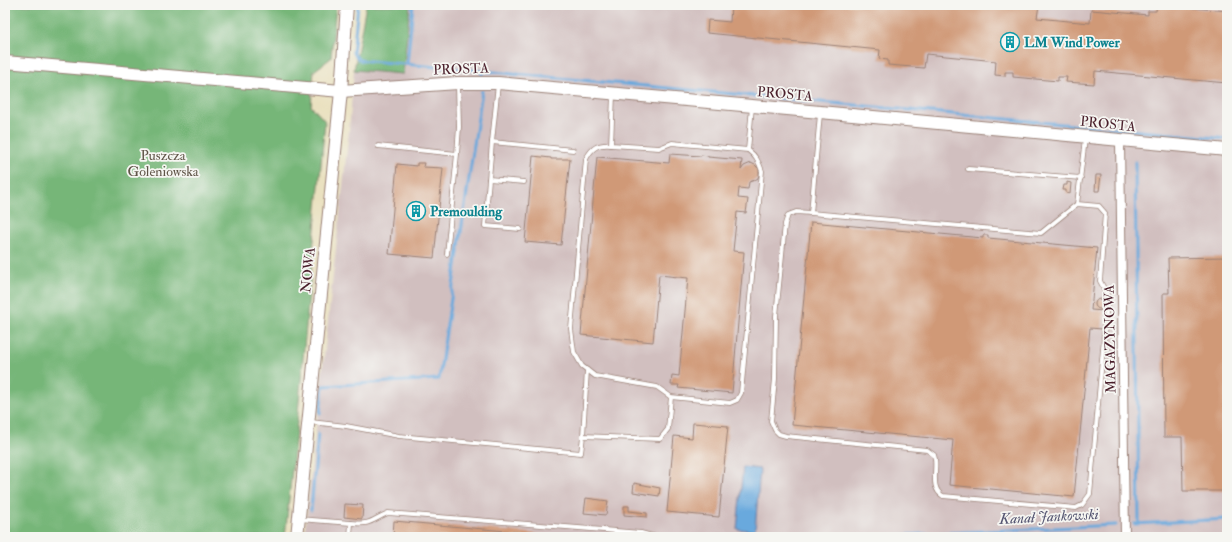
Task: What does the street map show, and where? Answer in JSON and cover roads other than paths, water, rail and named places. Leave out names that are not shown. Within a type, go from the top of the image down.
[{"type":"street","name":"NOWA","points":[[297,537],[347,5]]},
{"type":"street","name":"PROSTA","points":[[5,62],[340,91],[458,83],[498,83],[1227,150]]},
{"type":"street","name":"MAGAZYNOWA","points":[[1120,140],[1125,537]]},
{"type":"lane","points":[[447,254],[459,127],[458,83]]},
{"type":"lane","points":[[498,83],[485,226],[520,229]]},
{"type":"lane","points":[[611,145],[613,93]]},
{"type":"lane","points":[[748,150],[752,106]]},
{"type":"lane","points":[[811,213],[820,112]]},
{"type":"lane","points":[[1077,204],[1099,206],[1105,213],[1100,281],[1107,294],[1090,494],[1082,505],[1076,508],[943,496],[936,490],[934,455],[927,450],[786,436],[779,434],[775,430],[771,421],[775,379],[776,316],[785,224],[788,215],[796,212],[811,213],[1041,233],[1077,204],[1086,137]]},
{"type":"lane","points":[[492,142],[574,150]]},
{"type":"lane","points":[[672,143],[748,150],[754,154],[759,162],[762,171],[741,393],[737,400],[730,403],[671,397],[657,387],[595,376],[582,366],[574,352],[571,329],[586,159],[589,152],[595,146],[603,144],[611,145],[659,148],[672,143]]},
{"type":"lane","points":[[378,146],[457,154]]},
{"type":"lane","points":[[968,169],[1081,178]]},
{"type":"lane","points":[[489,178],[524,182]]},
{"type":"lane","points":[[308,422],[346,426],[399,436],[581,453],[587,370]]},
{"type":"lane","points":[[583,436],[660,439],[668,429],[671,397]]},
{"type":"lane","points":[[299,519],[363,524],[372,522],[380,516],[388,513],[641,533],[656,537]]},
{"type":"lane","points":[[350,537],[351,523]]},
{"type":"water","points":[[743,467],[760,469],[755,531],[737,529]]},
{"type":"waterway","points":[[358,5],[353,53],[359,60],[482,71],[482,75]]},
{"type":"waterway","points":[[407,64],[413,5]]},
{"type":"waterway","points":[[482,71],[1227,139]]},
{"type":"waterway","points":[[320,413],[323,386],[439,379],[482,91]]},
{"type":"waterway","points":[[1135,162],[1139,523]]},
{"type":"waterway","points":[[311,510],[318,434]]},
{"type":"waterway","name":"Kanał Jankowski","points":[[1134,524],[1227,519]]},
{"type":"waterway","name":"Kanał Jankowski","points":[[863,537],[1116,525]]},
{"type":"waterway","points":[[308,532],[308,537]]},
{"type":"place","name":"LM Wind Power","points":[[1010,42]]},
{"type":"place","name":"Premoulding","points":[[416,211]]},
{"type":"park label","name":"Puszcza Goleniowska","points":[[163,164]]}]
